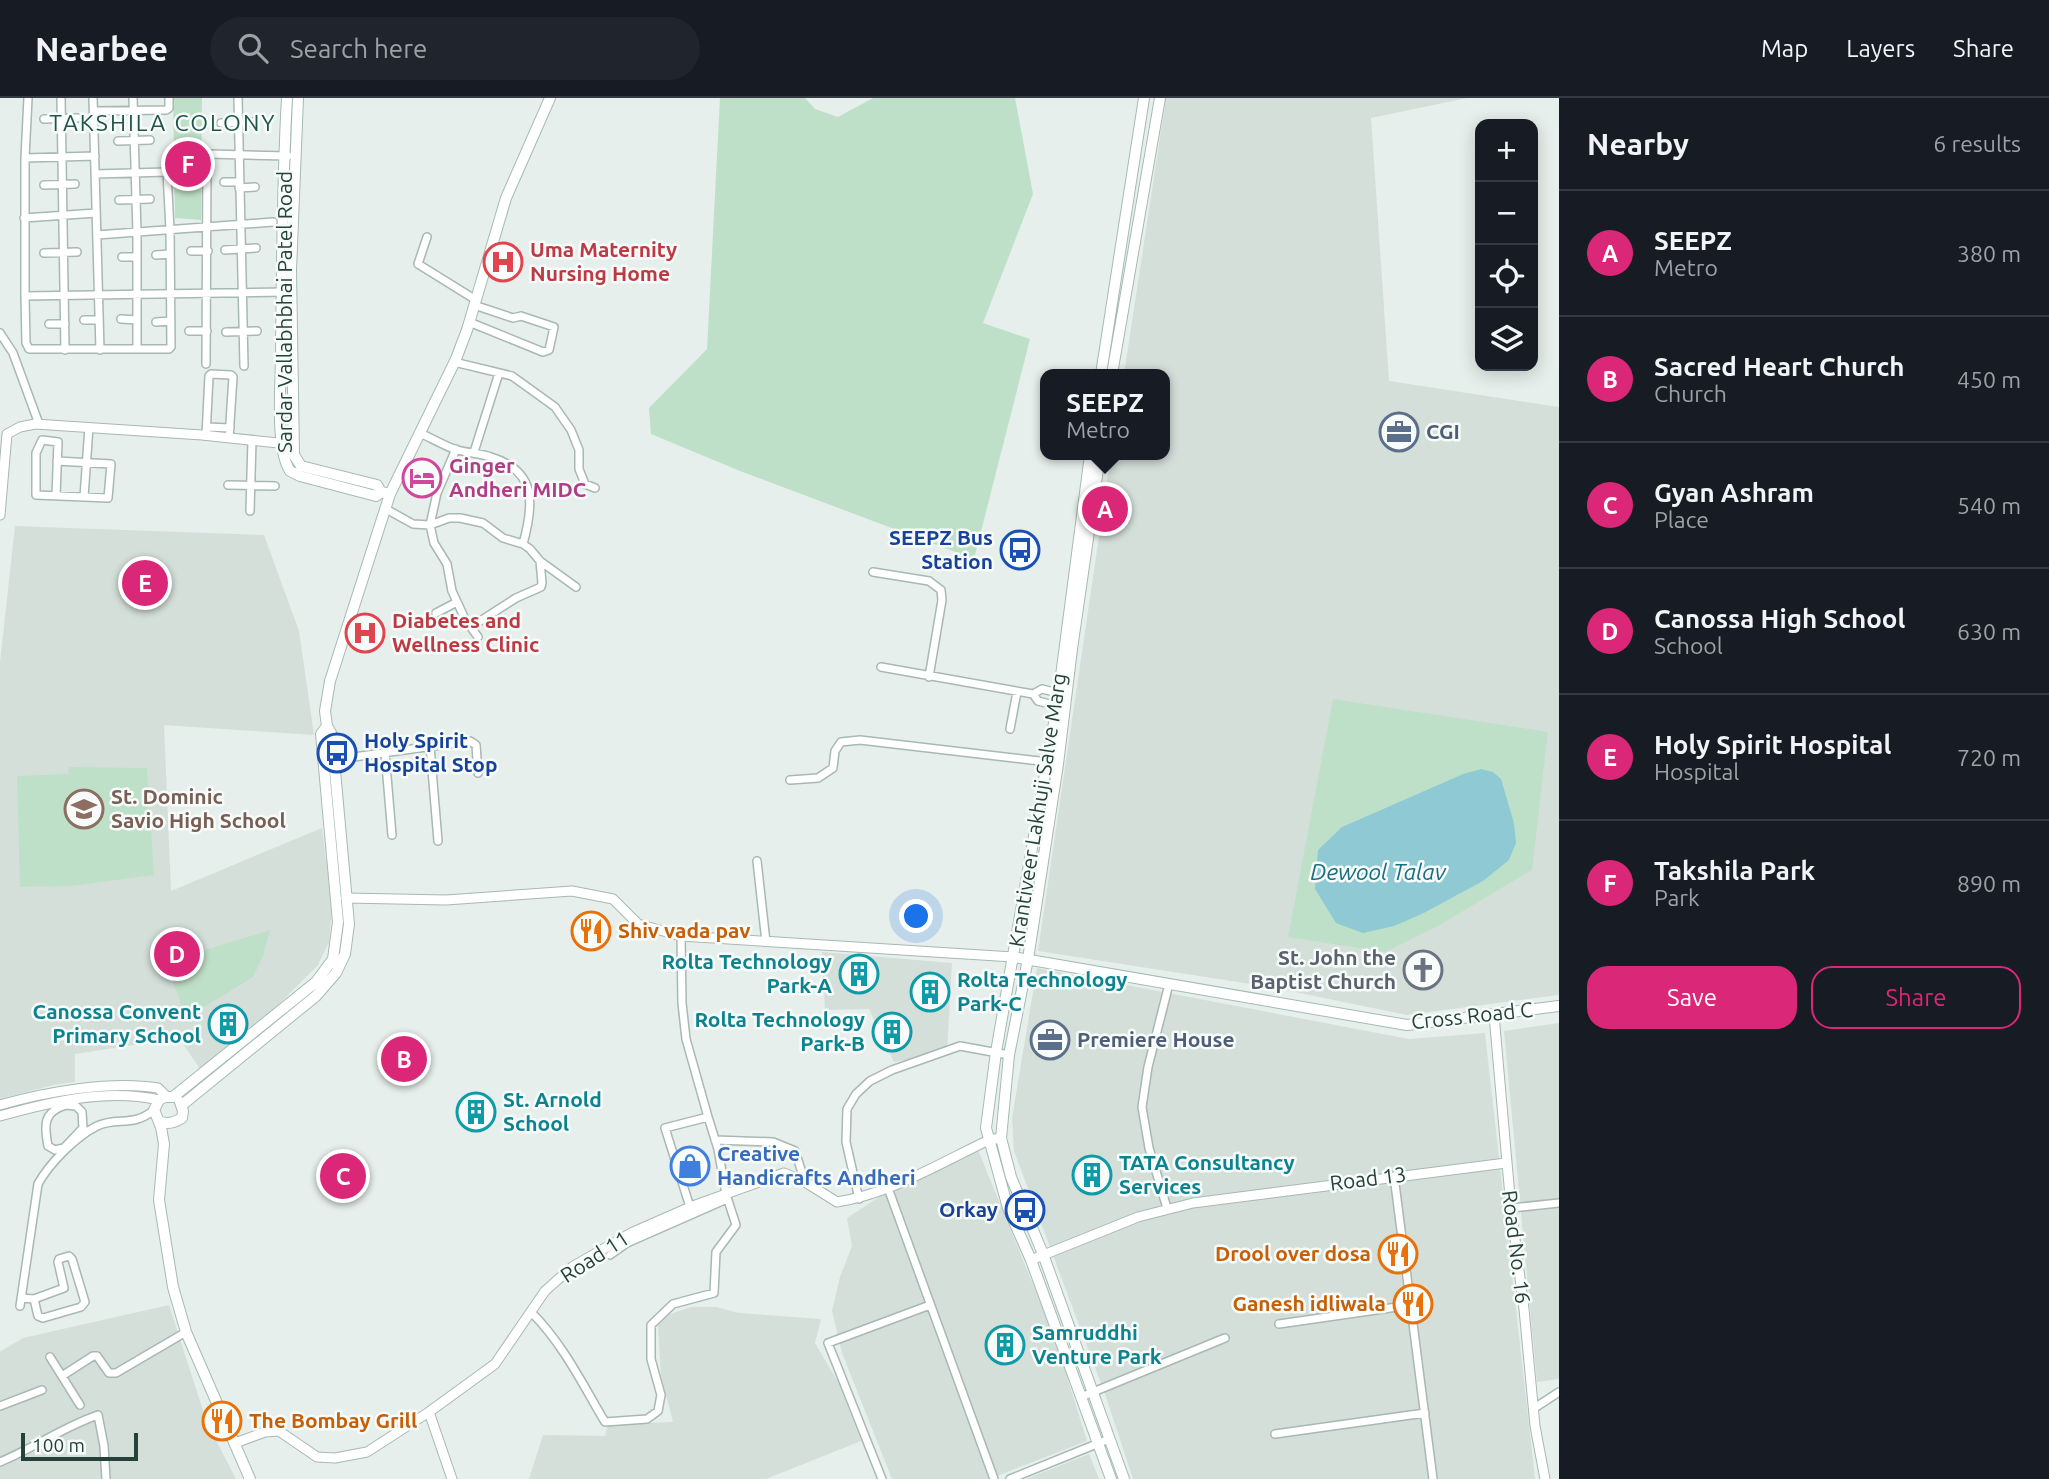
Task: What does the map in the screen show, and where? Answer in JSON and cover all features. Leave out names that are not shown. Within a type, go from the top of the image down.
[{"type":"main road","name":"Sardar Vallabhbhai Patel Road","points":[[287,98],[284,155],[294,444]]},
{"type":"main road","name":"Sardar Vallabhbhai Patel Road","points":[[298,98],[287,292],[282,443],[284,457],[290,471],[376,496],[386,493]]},
{"type":"main road","points":[[164,1144],[182,1105],[316,996],[331,979],[345,954],[348,924],[346,898],[329,761],[321,734],[327,726],[325,711],[330,681],[386,509],[386,493],[420,433],[454,362],[469,322],[506,198],[550,98]]},
{"type":"main road","points":[[1101,369],[1144,98]]},
{"type":"main road","points":[[1113,369],[1160,98]]},
{"type":"main road","points":[[1102,362],[1114,362]]},
{"type":"main road","points":[[294,444],[294,455],[301,466],[377,485],[386,493]]},
{"type":"main road","name":"Krantiveer Lakhuji Salve Marg","points":[[1089,460],[1048,762],[996,1052],[986,1128],[1008,1208],[1031,1260],[1111,1479]]},
{"type":"main road","name":"Krantiveer Lakhuji Salve Marg","points":[[1099,460],[1058,764],[1028,959],[1010,1055],[1001,1138],[1011,1177],[1043,1254],[1124,1479]]},
{"type":"main road","points":[[250,1479],[186,1332],[173,1287],[159,1200],[164,1144],[159,1121],[163,1101],[316,982],[333,958],[338,922],[329,761]]},
{"type":"main road","name":"Cross Road C","points":[[1013,957],[1408,1025],[1559,1006]]},
{"type":"main road","points":[[163,1101],[182,1105]]},
{"type":"main road","points":[[159,1121],[164,1124],[177,1120]]},
{"type":"street","points":[[29,98],[24,218],[28,347],[100,350],[170,348],[170,230],[166,172],[95,174]]},
{"type":"street","points":[[61,98],[65,349]]},
{"type":"street","points":[[93,98],[100,350]]},
{"type":"street","points":[[133,98],[137,349]]},
{"type":"street","points":[[94,111],[168,110],[169,98]]},
{"type":"street","points":[[238,98],[243,366]]},
{"type":"street","points":[[44,119],[77,118]]},
{"type":"street","points":[[221,123],[254,122]]},
{"type":"street","points":[[118,141],[150,140]]},
{"type":"street","points":[[25,158],[95,156]]},
{"type":"street","points":[[206,364],[207,156],[296,156]]},
{"type":"street","points":[[224,182],[255,187]]},
{"type":"street","points":[[44,185],[75,184]]},
{"type":"street","points":[[119,200],[150,199]]},
{"type":"street","points":[[24,218],[96,213]]},
{"type":"street","points":[[97,236],[273,222]]},
{"type":"street","points":[[427,237],[418,264],[475,302],[513,318],[521,316],[554,327],[549,350],[543,352],[469,322]]},
{"type":"street","points":[[225,250],[256,248]]},
{"type":"street","points":[[191,251],[208,251]]},
{"type":"street","points":[[44,253],[77,252]]},
{"type":"street","points":[[156,255],[170,254]]},
{"type":"street","points":[[122,257],[137,257]]},
{"type":"street","points":[[26,296],[287,292]]},
{"type":"street","points":[[121,319],[137,320]]},
{"type":"street","points":[[84,320],[99,320]]},
{"type":"street","points":[[156,322],[171,321]]},
{"type":"street","points":[[49,324],[65,324]]},
{"type":"street","points":[[189,331],[207,331]]},
{"type":"street","points":[[226,332],[257,331]]},
{"type":"street","points":[[0,334],[13,353],[39,424]]},
{"type":"street","points":[[454,362],[512,376],[555,407],[571,430],[579,450],[579,469],[584,484],[595,488]]},
{"type":"street","points":[[474,452],[499,373]]},
{"type":"street","points":[[206,431],[209,376],[231,375],[230,433]]},
{"type":"street","points":[[0,515],[7,435],[20,427],[39,424],[206,431],[230,433],[252,440],[294,444]]},
{"type":"street","points":[[85,497],[89,427]]},
{"type":"street","points":[[420,433],[456,449],[510,464],[522,474],[530,488],[523,544]]},
{"type":"street","points":[[55,496],[58,442],[42,440],[36,453],[35,494],[55,496],[110,497],[111,463],[57,461]]},
{"type":"street","points":[[250,511],[252,440]]},
{"type":"street","points":[[456,449],[437,493],[430,525],[434,542],[447,564],[452,591],[478,637]]},
{"type":"street","points":[[228,485],[275,486]]},
{"type":"street","points":[[386,509],[413,524],[430,525],[449,518],[483,523],[503,538],[523,544],[540,561],[576,587]]},
{"type":"street","points":[[471,627],[516,598],[541,587],[540,561]]},
{"type":"street","points":[[873,572],[929,581],[941,590],[942,600],[929,677]]},
{"type":"street","points":[[436,613],[457,602]]},
{"type":"street","points":[[881,667],[1017,692],[1034,694],[1042,689],[1058,693]]},
{"type":"street","points":[[1010,729],[1017,692]]},
{"type":"street","points":[[1034,694],[1038,701],[1056,706]]},
{"type":"street","points":[[790,780],[818,778],[833,768],[835,751],[841,742],[860,740],[1048,762]]},
{"type":"street","points":[[329,761],[473,742],[478,773]]},
{"type":"street","points":[[430,746],[438,841]]},
{"type":"street","points":[[385,753],[392,835]]},
{"type":"street","points":[[757,861],[766,942]]},
{"type":"street","points":[[346,898],[446,900],[572,891],[613,899],[638,924],[681,936],[1013,957]]},
{"type":"street","points":[[532,1313],[586,1388],[607,1423],[647,1419],[658,1411],[661,1395],[651,1359],[651,1325],[673,1304],[714,1293],[716,1252],[736,1226],[686,1039],[682,1003],[681,936]]},
{"type":"street","points":[[1167,1208],[1149,1148],[1142,1107],[1148,1067],[1169,984]]},
{"type":"street","name":"Road No. 16","points":[[1494,1015],[1506,1163],[1534,1409],[1545,1479]]},
{"type":"street","points":[[859,1199],[846,1142],[847,1109],[856,1094],[870,1081],[892,1070],[960,1046],[1010,1055]]},
{"type":"street","points":[[0,1105],[43,1094],[106,1087],[158,1088],[163,1101]]},
{"type":"street","points":[[0,1116],[38,1106],[102,1096],[144,1096],[163,1101]]},
{"type":"street","points":[[34,1299],[38,1316],[43,1318],[81,1307],[85,1302],[69,1256],[58,1262],[64,1288],[21,1302],[38,1184],[55,1160],[83,1133],[82,1112],[76,1106],[65,1103],[47,1116],[48,1146],[55,1150],[64,1148],[83,1133],[97,1126],[144,1118],[163,1101]]},
{"type":"street","points":[[690,1207],[665,1128],[708,1117]]},
{"type":"street","name":"Road 11","points":[[235,1443],[265,1432],[279,1431],[317,1457],[335,1458],[367,1452],[429,1412],[495,1364],[545,1291],[572,1267],[633,1232],[690,1207],[727,1196],[784,1173],[805,1182],[836,1202],[859,1199],[989,1140],[1001,1138]]},
{"type":"street","points":[[715,1140],[772,1142],[795,1151],[805,1182]]},
{"type":"street","name":"Road 13","points":[[1031,1260],[1167,1208],[1193,1202],[1506,1163]]},
{"type":"street","points":[[1394,1176],[1433,1479]]},
{"type":"street","points":[[888,1188],[993,1479]]},
{"type":"street","points":[[610,1255],[624,1244],[727,1196]]},
{"type":"street","points":[[1511,1208],[1559,1203]]},
{"type":"street","points":[[882,1479],[828,1343],[930,1305]]},
{"type":"street","points":[[1279,1324],[1411,1305]]},
{"type":"street","points":[[551,1317],[547,1322],[548,1326],[588,1383],[586,1388]]},
{"type":"street","points":[[62,1376],[93,1356],[97,1356],[108,1373],[116,1373],[186,1332]]},
{"type":"street","points":[[1081,1397],[1225,1338]]},
{"type":"street","points":[[50,1357],[80,1405]]},
{"type":"street","points":[[0,1406],[42,1390]]},
{"type":"street","points":[[1534,1409],[1559,1392]]},
{"type":"street","points":[[429,1412],[453,1479]]},
{"type":"street","points":[[1275,1434],[1425,1413]]},
{"type":"street","points":[[0,1462],[73,1424],[98,1415],[104,1446],[106,1479]]},
{"type":"street","points":[[1010,1479],[1026,1476],[1109,1439]]},
{"type":"shaded area","points":[[1166,98],[1467,98],[1371,118],[1389,381],[1559,407],[1559,995],[1407,1015],[1270,987],[1038,951],[1110,460],[1170,460],[1170,369],[1125,369]]},
{"type":"shaded area","points":[[15,526],[264,535],[299,631],[314,735],[164,725],[171,891],[322,828],[332,907],[329,942],[318,965],[278,1005],[200,1069],[179,1038],[75,1054],[75,1082],[0,1099],[0,662]]},
{"type":"shaded area","points":[[822,952],[952,963],[947,1052],[894,1062],[869,1009],[825,1010]]},
{"type":"shaded area","points":[[1037,968],[1409,1039],[1485,1033],[1535,1479],[1133,1479],[1106,1397],[1014,1151],[1012,1118]]},
{"type":"shaded area","points":[[1559,1023],[1559,1379],[1537,1382],[1504,1031]]},
{"type":"shaded area","points":[[978,1150],[1055,1338],[1087,1441],[989,1479],[892,1479],[842,1353],[832,1311],[840,1277],[852,1246],[847,1218],[891,1189]]},
{"type":"shaded area","points":[[169,1305],[207,1423],[236,1479],[0,1479],[0,1352],[23,1338]]},
{"type":"shaded area","points":[[691,1307],[716,1307],[739,1313],[821,1319],[815,1343],[838,1382],[861,1441],[766,1479],[529,1479],[543,1435],[605,1436],[608,1424],[673,1422],[661,1376],[658,1325],[670,1314]]},
{"type":"shaded area","points":[[1089,1454],[1099,1479],[1026,1479]]},
{"type":"green space","points":[[173,98],[202,98],[201,220],[175,218]]},
{"type":"green space","points":[[720,98],[805,98],[815,109],[838,117],[873,98],[1015,98],[1033,194],[983,323],[1030,339],[974,559],[740,471],[651,434],[649,408],[707,349]]},
{"type":"green space","points":[[1333,699],[1548,732],[1532,870],[1438,926],[1385,952],[1288,937]],"holes":[[[1481,769],[1493,772],[1483,881],[1394,926],[1342,827],[1463,774]]]},
{"type":"green space","points":[[69,767],[147,768],[154,875],[71,886],[20,887],[17,776],[68,774]]},
{"type":"green space","points":[[270,930],[263,956],[253,977],[186,1018],[166,962]]},
{"type":"water","name":"Dewool Talav","points":[[1481,769],[1493,772],[1501,779],[1514,823],[1516,843],[1509,860],[1483,881],[1394,926],[1363,933],[1336,923],[1315,889],[1318,850],[1342,827],[1463,774]]},
{"type":"place","name":"Takshila Park","points":[[188,164]]},
{"type":"place","name":"Uma Maternity Nursing Home","points":[[503,262]]},
{"type":"place","name":"CGI","points":[[1399,432]]},
{"type":"place","name":"Ginger Andheri MIDC","points":[[422,478]]},
{"type":"place","name":"SEEPZ","points":[[1105,509]]},
{"type":"place","name":"SEEPZ Bus Station","points":[[1020,550]]},
{"type":"place","name":"Holy Spirit Hospital","points":[[145,583]]},
{"type":"place","name":"Diabetes and Wellness Clinic","points":[[365,633]]},
{"type":"place","name":"Holy Spirit Hospital Stop","points":[[337,753]]},
{"type":"place","name":"St. Dominic Savio High School","points":[[84,809]]},
{"type":"place","name":"Shiv vada pav","points":[[591,931]]},
{"type":"place","name":"Canossa High School","points":[[177,954]]},
{"type":"place","name":"St. John the Baptist Church","points":[[1423,970]]},
{"type":"place","name":"Rolta Technology Park-A","points":[[859,974]]},
{"type":"place","name":"Rolta Technology Park-C","points":[[930,992]]},
{"type":"place","name":"Canossa Convent Primary School","points":[[228,1024]]},
{"type":"place","name":"Rolta Technology Park-B","points":[[892,1032]]},
{"type":"place","name":"Premiere House","points":[[1050,1040]]},
{"type":"place","name":"Sacred Heart Church","points":[[404,1059]]},
{"type":"place","name":"St. Arnold School","points":[[476,1112]]},
{"type":"place","name":"Creative Handicrafts Andheri","points":[[690,1166]]},
{"type":"place","name":"TATA Consultancy Services","points":[[1092,1175]]},
{"type":"place","name":"Gyan Ashram","points":[[343,1176]]},
{"type":"place","name":"Orkay","points":[[1025,1210]]},
{"type":"place","name":"Drool over dosa","points":[[1398,1254]]},
{"type":"place","name":"Ganesh idliwala","points":[[1413,1304]]},
{"type":"place","name":"Samruddhi Venture Park","points":[[1005,1345]]},
{"type":"place","name":"The Bombay Grill","points":[[222,1421]]},
{"type":"district","name":"TAKSHILA COLONY","points":[[163,123]]}]
